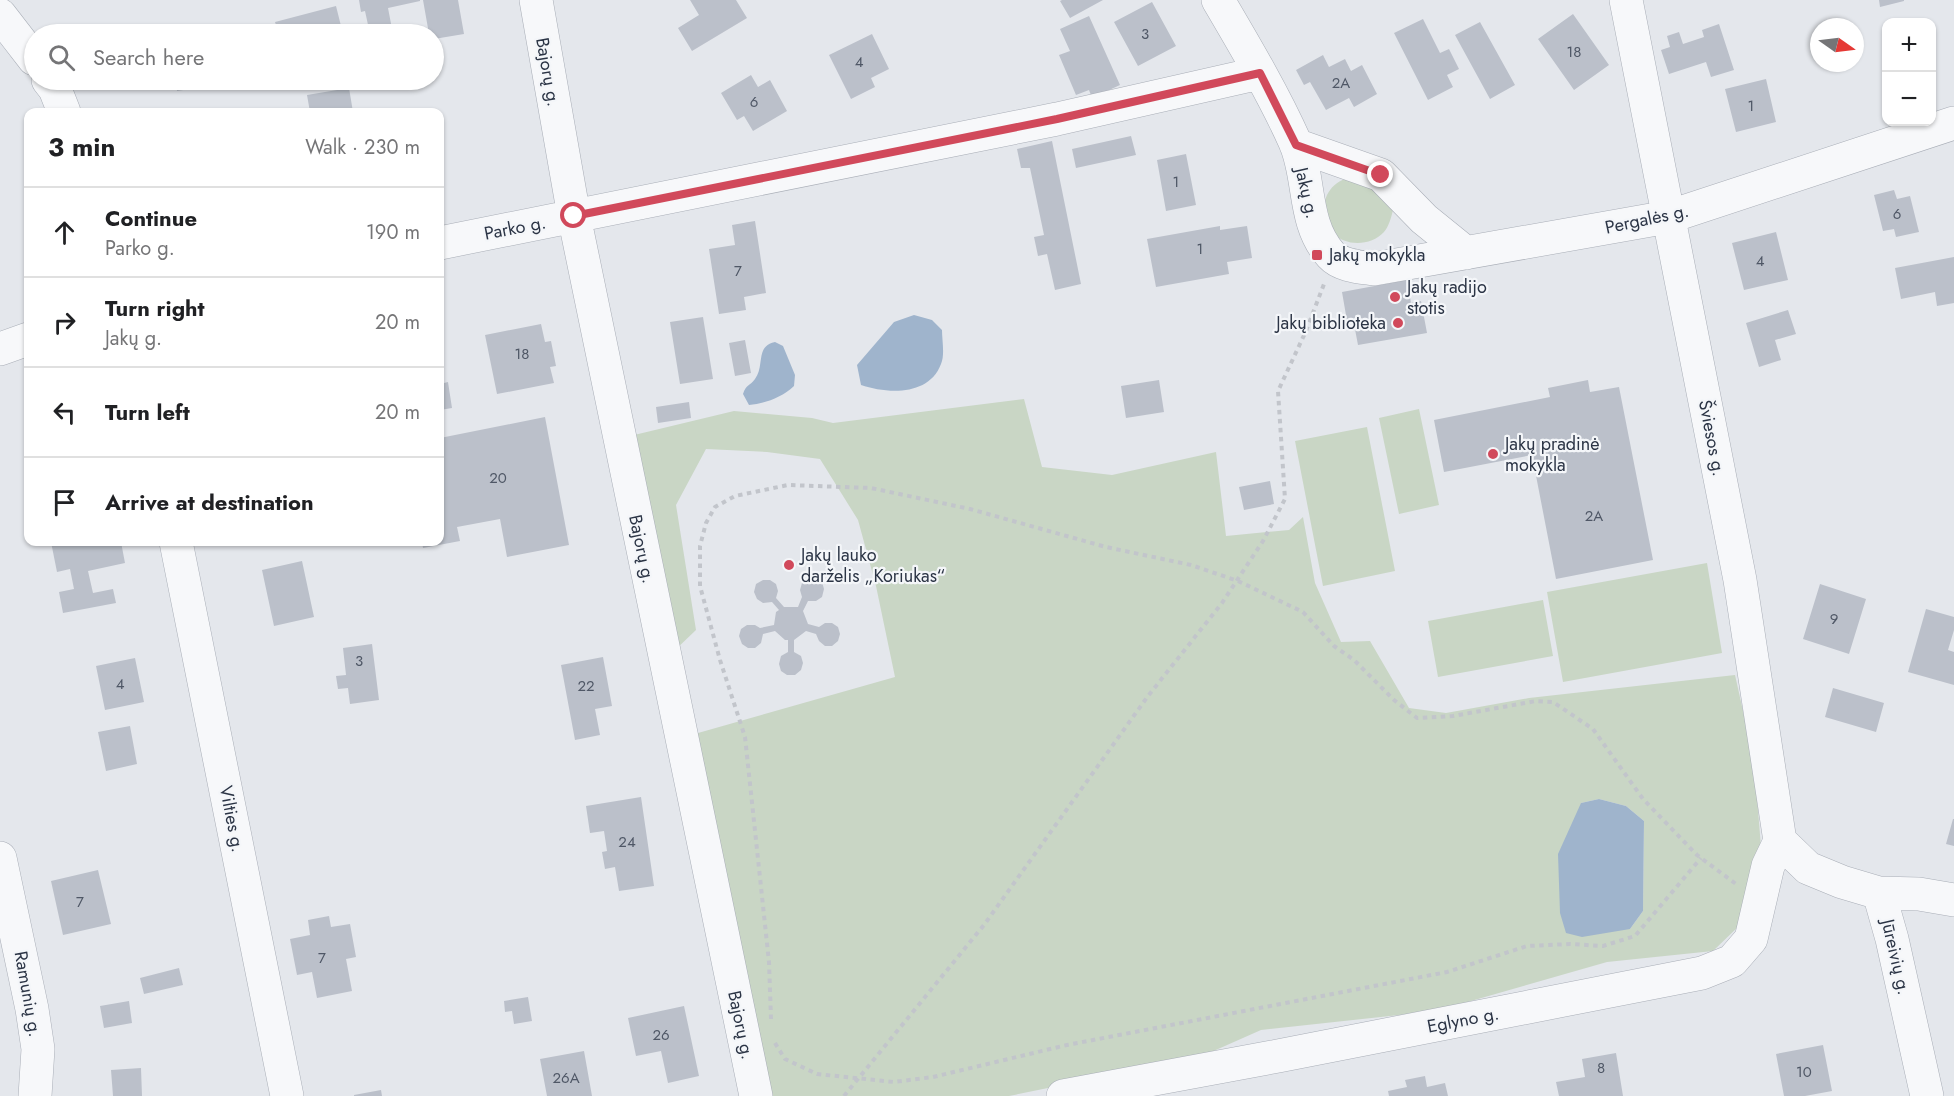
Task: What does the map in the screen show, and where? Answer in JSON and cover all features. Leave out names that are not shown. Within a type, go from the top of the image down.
[{"type":"street","name":"Bajorų g.","points":[[536,0],[574,216],[756,1096]]},
{"type":"street","name":"Jakų g.","points":[[1218,0],[1260,73],[1296,145],[1314,226],[1322,243],[1333,258]]},
{"type":"street","name":"Šviesos g.","points":[[1626,0],[1740,580],[1780,841]]},
{"type":"street","points":[[0,15],[24,46]]},
{"type":"street","name":"Parko g.","points":[[444,242],[1057,119],[1260,73]]},
{"type":"street","points":[[55,90],[62,108]]},
{"type":"street","name":"Pergalės g.","points":[[1333,258],[1352,266],[1374,269],[1668,217],[1954,123]]},
{"type":"street","points":[[1296,145],[1381,175],[1424,219],[1466,253]]},
{"type":"street","points":[[0,349],[24,340]]},
{"type":"street","name":"Vilties g.","points":[[177,546],[287,1096]]},
{"type":"street","points":[[1780,841],[1808,868],[1842,882],[1879,893],[1919,894],[1954,900]]},
{"type":"street","name":"Eglyno g.","points":[[1063,1096],[1702,973],[1732,961],[1751,939],[1768,866],[1780,841]]},
{"type":"street","name":"Ramunių g.","points":[[0,858],[38,1048],[35,1096]]},
{"type":"street","name":"Jūreivių g.","points":[[1879,893],[1893,939],[1927,1096]]},
{"type":"path","points":[[844,1096],[984,925],[1148,696],[1238,581],[1263,541],[1285,499],[1278,391],[1306,331],[1333,258]]},
{"type":"path","points":[[771,1026],[769,962],[745,737],[720,660],[700,586],[700,546],[706,523],[715,507],[735,496],[788,485],[871,488],[970,509],[1106,546],[1191,565],[1238,581],[1303,612],[1334,645],[1354,660],[1394,700],[1417,718],[1453,716],[1536,701],[1553,702],[1593,729],[1643,799],[1701,858],[1760,903]]},
{"type":"path","points":[[772,1037],[785,1059],[817,1074],[894,1082],[933,1077],[1066,1045],[1447,972],[1527,946],[1570,944],[1603,946],[1635,936],[1701,858]]},
{"type":"green space","points":[[1359,175],[1393,210],[1389,225],[1379,237],[1366,242],[1351,243],[1338,238],[1333,233],[1327,220],[1325,203],[1331,189],[1336,184]]},
{"type":"green space","points":[[1024,399],[1042,467],[1112,475],[1216,452],[1226,536],[1289,530],[1303,517],[1315,583],[1341,642],[1370,641],[1409,708],[1446,713],[1529,698],[1735,675],[1754,760],[1761,847],[1739,926],[1713,951],[1607,962],[1436,1011],[1261,1030],[1200,1057],[1009,1096],[770,1096],[691,735],[895,677],[876,586],[858,520],[820,459],[767,452],[706,449],[676,505],[696,630],[673,652],[630,436],[734,411],[812,418],[833,423]],"holes":[[[1599,799],[1626,806],[1644,821],[1643,911],[1630,929],[1581,803]]]},
{"type":"green space","points":[[1419,409],[1439,505],[1399,514],[1379,418]]},
{"type":"green space","points":[[1367,427],[1395,571],[1323,586],[1295,441]]},
{"type":"green space","points":[[1707,563],[1722,653],[1563,682],[1547,592]]},
{"type":"green space","points":[[1543,600],[1553,656],[1438,677],[1428,621]]},
{"type":"water","points":[[914,315],[932,320],[942,330],[943,356],[935,374],[927,382],[907,390],[883,390],[861,385],[857,365],[894,322]]},
{"type":"water","points":[[775,342],[783,346],[795,375],[794,386],[773,399],[749,405],[743,394],[744,391],[758,374],[765,348]]},
{"type":"water","points":[[1599,799],[1626,806],[1644,821],[1643,911],[1630,929],[1582,937],[1566,933],[1560,913],[1558,854],[1581,803]]},
{"type":"building","points":[[359,0],[420,0],[388,8],[391,24],[368,24],[365,11],[361,12]]},
{"type":"building","points":[[423,0],[458,0],[464,34],[444,37],[444,24],[427,24]]},
{"type":"building","points":[[690,0],[736,0],[747,18],[692,51],[678,28],[699,15]]},
{"type":"building","points":[[1103,0],[1070,18],[1060,1]]},
{"type":"building","points":[[1879,0],[1904,0],[1904,1],[1880,7]]},
{"type":"building","points":[[1152,2],[1176,46],[1138,66],[1114,22]]},
{"type":"building","points":[[336,6],[340,24],[276,24],[275,22]]},
{"type":"building","points":[[1573,14],[1609,65],[1574,90],[1538,39]]},
{"type":"building","points":[[1089,16],[1120,85],[1092,98],[1089,90],[1076,95],[1059,55],[1070,51],[1060,29]]},
{"type":"building","points":[[1423,19],[1440,53],[1449,49],[1459,69],[1447,75],[1453,87],[1428,100],[1394,33]]},
{"type":"building","points":[[1480,22],[1515,85],[1490,99],[1455,35]]},
{"type":"building","points":[[1719,24],[1734,70],[1711,77],[1706,62],[1669,74],[1661,50],[1670,47],[1667,36],[1679,32],[1683,44],[1704,37],[1702,30]]},
{"type":"building","points":[[872,34],[889,69],[871,78],[875,87],[851,99],[829,55]]},
{"type":"building","points":[[1323,55],[1329,67],[1345,59],[1351,71],[1362,65],[1377,94],[1354,107],[1349,98],[1326,110],[1310,82],[1304,85],[1296,70]]},
{"type":"building","points":[[751,75],[758,87],[770,80],[787,111],[753,131],[744,116],[737,120],[721,93]]},
{"type":"building","points":[[1766,79],[1776,122],[1736,132],[1725,89]]},
{"type":"building","points":[[349,90],[352,108],[309,108],[307,95]]},
{"type":"building","points":[[1131,136],[1136,155],[1076,168],[1072,149]]},
{"type":"building","points":[[1052,141],[1081,284],[1055,290],[1047,254],[1038,256],[1034,237],[1044,235],[1030,168],[1021,168],[1017,149]]},
{"type":"building","points":[[1186,154],[1196,205],[1166,211],[1157,160]]},
{"type":"building","points":[[1894,190],[1897,199],[1910,196],[1919,232],[1896,237],[1894,229],[1883,231],[1874,195]]},
{"type":"building","points":[[755,221],[766,293],[744,297],[746,310],[719,314],[709,249],[735,245],[732,225]]},
{"type":"building","points":[[1220,226],[1220,230],[1247,226],[1252,258],[1227,262],[1229,274],[1156,287],[1147,239]]},
{"type":"building","points":[[1776,232],[1788,280],[1744,290],[1732,243]]},
{"type":"building","points":[[1954,257],[1954,303],[1937,306],[1935,292],[1901,299],[1895,268]]},
{"type":"building","points":[[1407,280],[1411,303],[1421,301],[1427,333],[1358,345],[1353,319],[1347,321],[1342,292]]},
{"type":"building","points":[[1788,310],[1796,334],[1775,340],[1781,360],[1759,367],[1746,323]]},
{"type":"building","points":[[703,317],[713,379],[680,384],[670,322]]},
{"type":"building","points":[[541,324],[545,342],[551,341],[556,366],[550,367],[554,383],[497,394],[485,335]]},
{"type":"building","points":[[745,340],[751,373],[735,376],[729,343]]},
{"type":"building","points":[[1159,380],[1164,412],[1126,418],[1121,386]]},
{"type":"building","points":[[1588,380],[1590,392],[1619,387],[1653,560],[1556,579],[1532,455],[1444,472],[1434,420],[1550,397],[1548,388]]},
{"type":"building","points":[[448,382],[452,408],[444,409],[444,383]]},
{"type":"building","points":[[689,402],[691,418],[658,423],[656,407]]},
{"type":"building","points":[[545,417],[569,545],[507,557],[500,519],[457,527],[460,541],[444,544],[444,437]]},
{"type":"building","points":[[1270,481],[1274,504],[1244,510],[1239,487]]},
{"type":"building","points":[[52,546],[122,546],[125,563],[88,571],[93,593],[113,589],[116,603],[63,613],[59,592],[74,589],[70,569],[57,572]]},
{"type":"building","points":[[302,561],[314,617],[274,626],[262,570]]},
{"type":"building","points":[[808,578],[816,578],[822,582],[824,589],[822,597],[816,601],[808,601],[803,611],[808,624],[819,627],[825,623],[832,623],[838,627],[840,634],[838,641],[832,646],[825,646],[816,634],[806,631],[794,640],[794,652],[801,656],[803,663],[801,670],[795,675],[787,675],[781,671],[779,664],[781,656],[788,652],[788,640],[775,631],[763,634],[761,643],[755,648],[748,648],[742,644],[739,636],[741,629],[747,625],[760,628],[774,625],[776,612],[779,610],[772,602],[763,603],[757,599],[754,592],[756,584],[763,580],[770,580],[776,584],[778,591],[776,598],[784,607],[798,607],[802,597],[800,590],[802,583]]},
{"type":"building","points":[[1820,584],[1866,599],[1849,654],[1803,639]]},
{"type":"building","points":[[1926,609],[1954,617],[1954,630],[1948,650],[1954,652],[1954,685],[1908,672]]},
{"type":"building","points":[[372,644],[379,700],[350,704],[348,688],[338,689],[336,676],[346,675],[343,648]]},
{"type":"building","points":[[603,657],[612,706],[595,709],[600,735],[575,740],[561,665]]},
{"type":"building","points":[[135,658],[144,702],[105,710],[96,666]]},
{"type":"building","points":[[1833,688],[1884,703],[1876,732],[1825,717]]},
{"type":"building","points":[[130,726],[137,764],[106,771],[98,732]]},
{"type":"building","points":[[641,797],[654,886],[619,891],[615,867],[605,869],[602,852],[607,851],[604,831],[590,833],[586,806]]},
{"type":"building","points":[[1954,819],[1954,846],[1946,844]]},
{"type":"building","points":[[98,870],[111,924],[63,935],[51,881]]},
{"type":"building","points":[[329,916],[331,927],[350,924],[356,957],[346,959],[352,991],[317,998],[312,972],[297,975],[290,939],[310,935],[308,920]]},
{"type":"building","points":[[179,968],[183,985],[144,994],[140,978]]},
{"type":"building","points":[[528,997],[532,1021],[514,1024],[512,1011],[505,1012],[504,1001]]},
{"type":"building","points":[[129,1001],[132,1023],[104,1028],[100,1006]]},
{"type":"building","points":[[684,1006],[699,1076],[668,1083],[661,1051],[636,1056],[628,1018]]},
{"type":"building","points":[[1823,1045],[1832,1091],[1805,1096],[1784,1096],[1776,1054]]},
{"type":"building","points":[[584,1051],[592,1096],[547,1096],[540,1059]]},
{"type":"building","points":[[1616,1053],[1623,1096],[1559,1096],[1556,1082],[1585,1077],[1582,1059]]},
{"type":"building","points":[[141,1068],[142,1096],[113,1096],[111,1070]]},
{"type":"building","points":[[1425,1076],[1427,1087],[1445,1083],[1448,1096],[1389,1096],[1388,1091],[1407,1087],[1405,1080]]},
{"type":"building","points":[[381,1090],[382,1096],[354,1096],[354,1095]]},
{"type":"place","name":"Jakų mokykla","points":[[1317,255]]},
{"type":"place","name":"Jakų radijo stotis","points":[[1395,297]]},
{"type":"place","name":"Jakų biblioteka","points":[[1398,323]]},
{"type":"place","name":"Jakų pradinė mokykla","points":[[1493,454]]},
{"type":"place","name":"Jakų lauko darželis „Koriukas“","points":[[789,565]]},
{"type":"route","points":[[574,216],[1057,119],[1260,73],[1296,145],[1381,175]]}]
